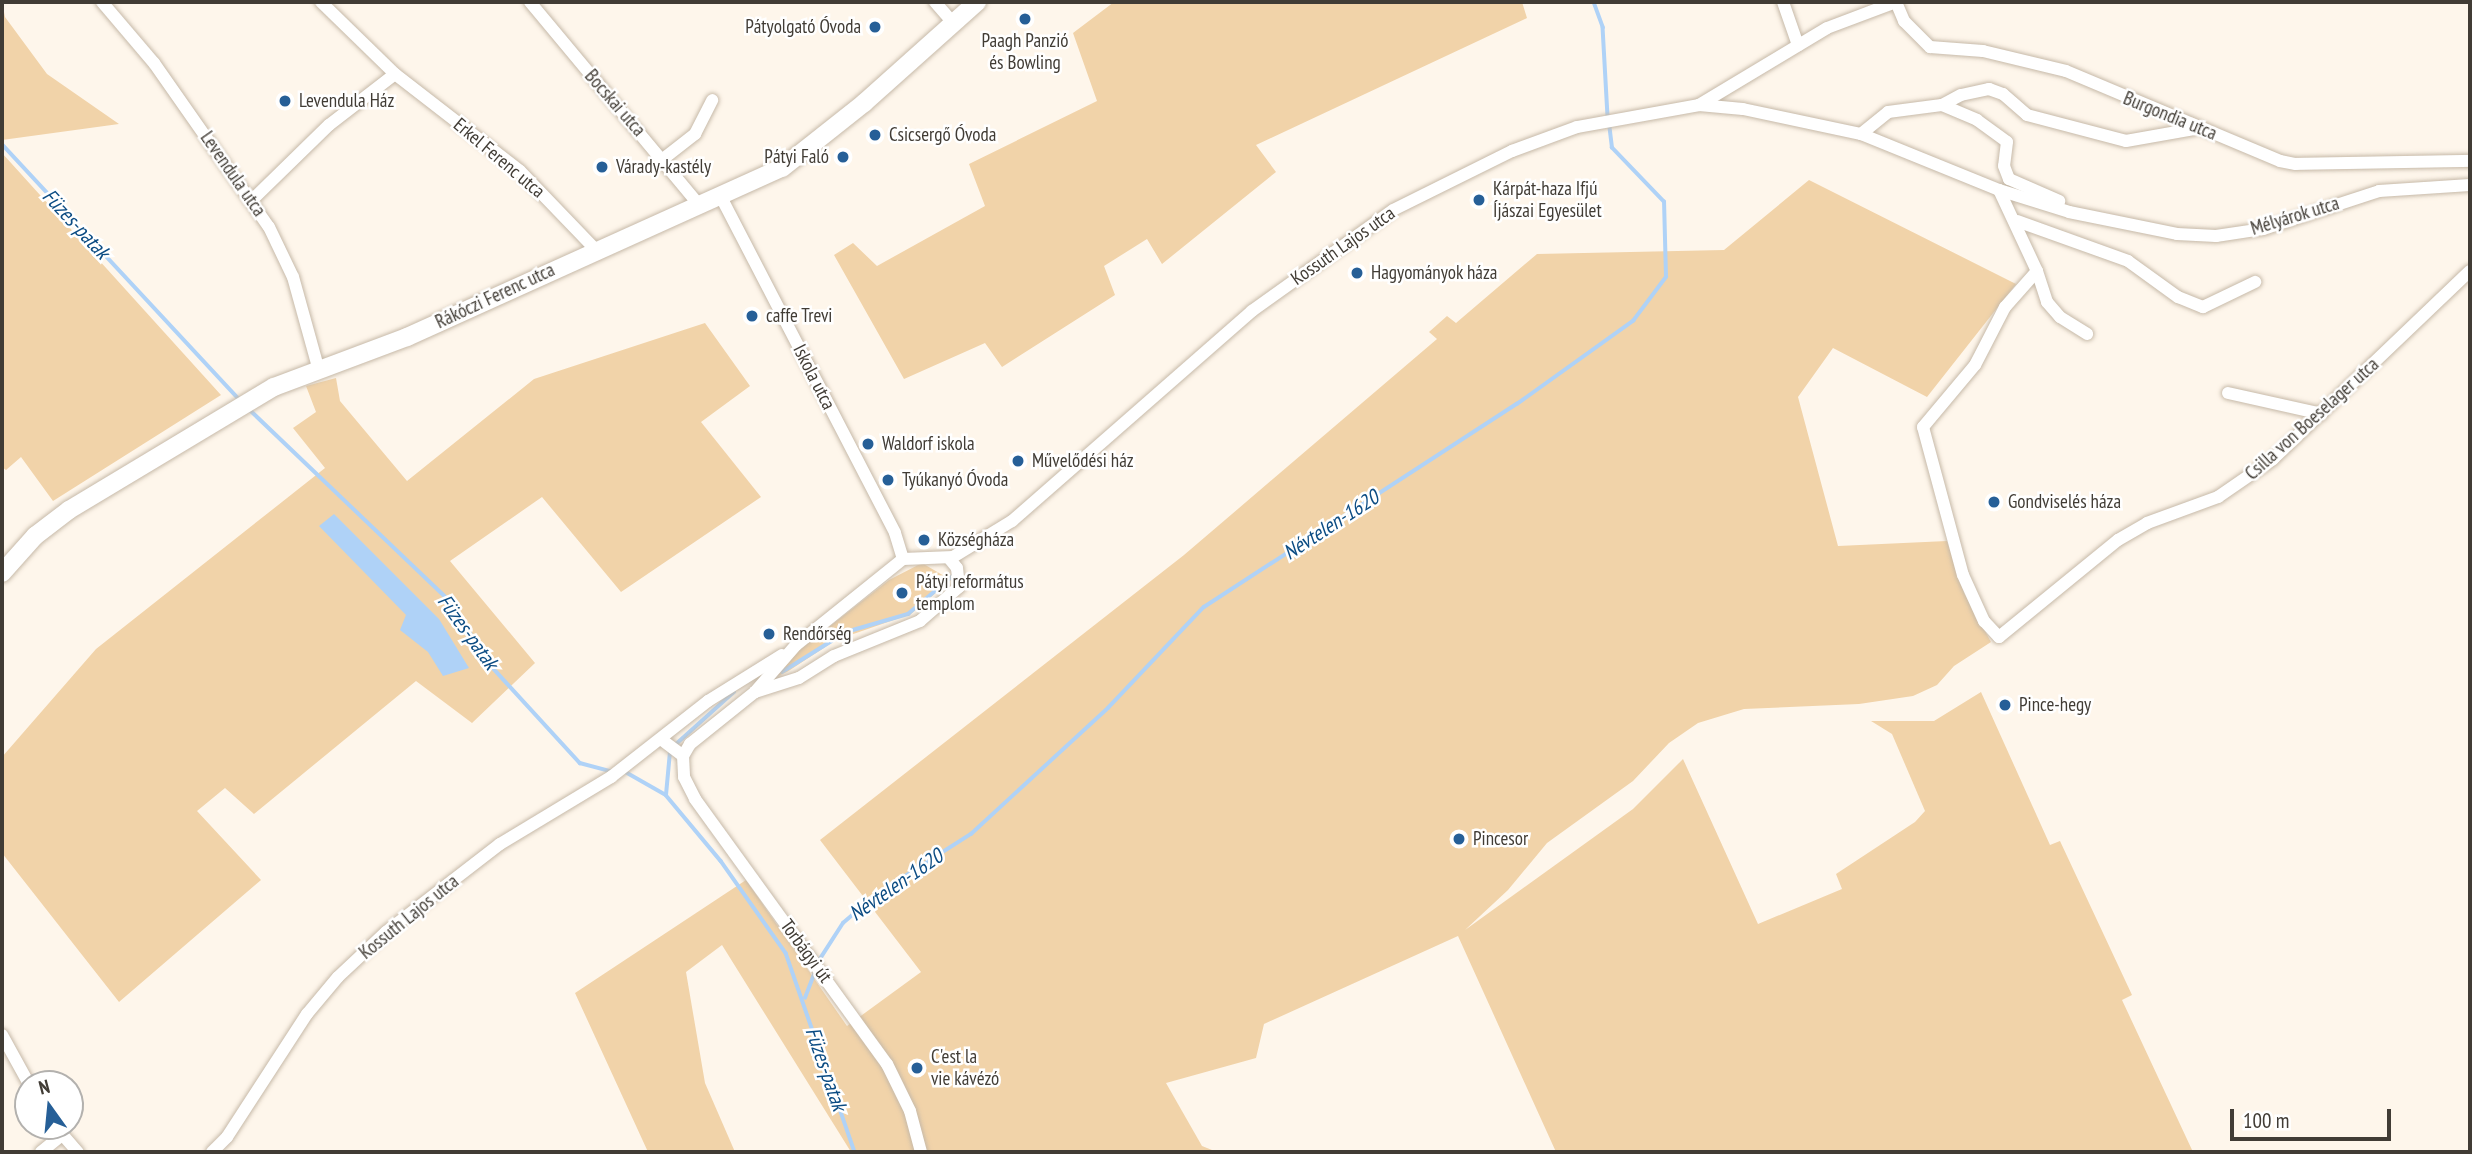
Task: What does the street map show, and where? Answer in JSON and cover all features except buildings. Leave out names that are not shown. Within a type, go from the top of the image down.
[{"type":"main road","name":"Rákóczi Ferenc utca","points":[[2,573],[51,522],[243,404],[407,337],[595,249],[758,181],[807,150],[976,2]]},
{"type":"street","name":"Levendula utca","points":[[102,2],[154,63],[251,201],[293,277],[319,371]]},
{"type":"street","name":"Erkel Ferenc utca","points":[[321,2],[395,74],[520,171],[595,249]]},
{"type":"street","name":"Bocskai utca","points":[[530,2],[700,206]]},
{"type":"street","points":[[935,2],[953,23]]},
{"type":"street","points":[[1783,2],[1798,45]]},
{"type":"street","name":"Burgondia utca","points":[[1798,45],[1827,28],[1896,2],[1904,21],[1930,47],[1983,51],[2066,71],[2195,129],[2296,164],[2470,161]]},
{"type":"street","name":"Kossuth Lajos utca","points":[[212,1152],[227,1137],[307,1014],[348,968],[500,844],[611,777],[662,740],[708,701],[788,651],[903,559],[955,567],[1012,521],[1252,312],[1393,210],[1512,151],[1608,121],[1699,105],[1798,45]]},
{"type":"street","points":[[251,201],[329,125],[395,74]]},
{"type":"street","points":[[1861,134],[1888,112],[1942,105],[1961,94],[1989,89],[2027,115],[2126,141],[2195,129]]},
{"type":"street","points":[[663,159],[695,134],[712,100]]},
{"type":"street","name":"Mélyárok utca","points":[[1699,105],[1743,109],[1861,134],[1999,190],[2177,234],[2216,236],[2263,229],[2379,191],[2470,185]]},
{"type":"street","points":[[1942,105],[1977,120],[2007,142],[2004,166],[2009,179],[2109,218]]},
{"type":"street","points":[[1999,190],[2017,220],[2048,302],[2060,317],[2087,334]]},
{"type":"street","name":"Iskola utca","points":[[721,197],[895,533],[903,559]]},
{"type":"street","points":[[2017,220],[2128,261],[2178,298],[2203,307],[2255,282]]},
{"type":"street","name":"Csilla von Boeselager utca","points":[[2037,271],[2005,307],[1975,365],[1923,427],[1962,575],[1984,621],[1999,637],[2118,540],[2147,523],[2218,497],[2273,459],[2470,271]]},
{"type":"street","points":[[2228,393],[2322,414]]},
{"type":"street","name":"Kossuth Lajos utca","points":[[755,692],[799,678],[834,656],[920,621],[959,587],[955,567]]},
{"type":"street","name":"Kossuth Lajos utca","points":[[683,756],[690,744],[755,692],[788,651]]},
{"type":"street","points":[[662,740],[683,756]]},
{"type":"street","name":"Torbágyi út","points":[[683,756],[684,777],[695,799],[818,966],[898,1084],[921,1152]]},
{"type":"street","points":[[2,1035],[21,1070]]},
{"type":"shaded area","points":[[2,2],[5,17],[47,74],[119,124],[2,140]]},
{"type":"shaded area","points":[[1114,2],[1522,2],[1527,18],[1256,145],[1276,172],[1162,264],[1147,239],[1104,266],[1115,295],[1002,367],[985,343],[904,379],[834,255],[853,243],[877,266],[985,206],[969,164],[1097,101],[1073,33]]},
{"type":"shaded area","points":[[2,153],[221,395],[53,501],[21,457],[6,470],[2,467]]},
{"type":"shaded area","points":[[1809,180],[2016,284],[1927,397],[1833,348],[1798,397],[1838,546],[1947,541],[1964,593],[1991,642],[1954,666],[1937,685],[1913,696],[1859,704],[1744,709],[1698,723],[1669,743],[1633,781],[1547,843],[1508,890],[1465,930],[1633,809],[1683,759],[1758,924],[1842,889],[1836,874],[1915,822],[1925,811],[1892,734],[1871,721],[1934,721],[1981,692],[2050,845],[2060,841],[2132,995],[2122,1000],[2193,1152],[1556,1152],[1458,936],[1264,1024],[1256,1058],[1166,1083],[1202,1146],[1217,1152],[851,1152],[722,945],[686,972],[705,1083],[735,1152],[648,1152],[575,993],[746,880],[847,1026],[921,972],[820,840],[1184,555],[1437,339],[1429,332],[1447,316],[1456,323],[1537,254],[1724,250]]},
{"type":"shaded area","points":[[705,323],[750,386],[701,422],[761,497],[621,592],[542,497],[450,561],[535,663],[472,723],[416,681],[254,814],[225,788],[197,811],[261,880],[119,1002],[2,853],[2,757],[96,649],[325,468],[293,428],[316,412],[306,386],[336,378],[340,401],[407,481],[534,379]]},
{"type":"shaded area","points":[[922,563],[951,580],[911,614],[836,640],[787,672],[772,678],[769,674],[889,580]]},
{"type":"water","points":[[334,514],[439,619],[469,668],[443,676],[428,652],[400,630],[406,615],[319,526]]},
{"type":"waterway","name":"Névtelen-1620","points":[[1594,2],[1603,27],[1608,117]]},
{"type":"waterway","name":"Névtelen-1620","points":[[818,962],[843,923],[877,894],[971,834],[1108,708],[1204,607],[1517,404],[1633,321],[1666,277],[1664,202],[1612,148],[1609,124]]},
{"type":"waterway","name":"Füzes-patak","points":[[2,144],[241,401]]},
{"type":"waterway","name":"Füzes-patak","points":[[249,409],[448,599],[493,668],[580,763],[613,772]]},
{"type":"waterway","points":[[782,672],[846,632],[908,614],[954,575]]},
{"type":"waterway","points":[[675,745],[734,692]]},
{"type":"waterway","points":[[666,795],[670,752]]},
{"type":"waterway","name":"Füzes-patak","points":[[624,771],[666,795],[721,861],[786,953],[855,1152]]},
{"type":"waterway","name":"Névtelen-1620","points":[[805,998],[816,970]]},
{"type":"place","name":"Paagh Panzió és Bowling","points":[[1025,19]]},
{"type":"place","name":"Pátyolgató Óvoda","points":[[875,27]]},
{"type":"place","name":"Levendula Ház","points":[[285,101]]},
{"type":"place","name":"Csicsergő Óvoda","points":[[875,135]]},
{"type":"place","name":"Pátyi Faló","points":[[843,157]]},
{"type":"place","name":"Várady-kastély","points":[[602,167]]},
{"type":"place","name":"Kárpát-haza Ifjú Íjászai Egyesület","points":[[1479,200]]},
{"type":"place","name":"Hagyományok háza","points":[[1357,273]]},
{"type":"place","name":"caffe Trevi","points":[[752,316]]},
{"type":"place","name":"Waldorf iskola","points":[[868,444]]},
{"type":"place","name":"Művelődési ház","points":[[1018,461]]},
{"type":"place","name":"Tyúkanyó Óvoda","points":[[888,480]]},
{"type":"place","name":"Gondviselés háza","points":[[1994,502]]},
{"type":"place","name":"Községháza","points":[[924,540]]},
{"type":"place","name":"Pátyi református templom","points":[[902,593]]},
{"type":"place","name":"Rendőrség","points":[[769,634]]},
{"type":"place","name":"Pince-hegy","points":[[2005,705]]},
{"type":"place","name":"Pincesor","points":[[1459,839]]},
{"type":"place","name":"C'est la vie kávézó","points":[[917,1068]]}]
